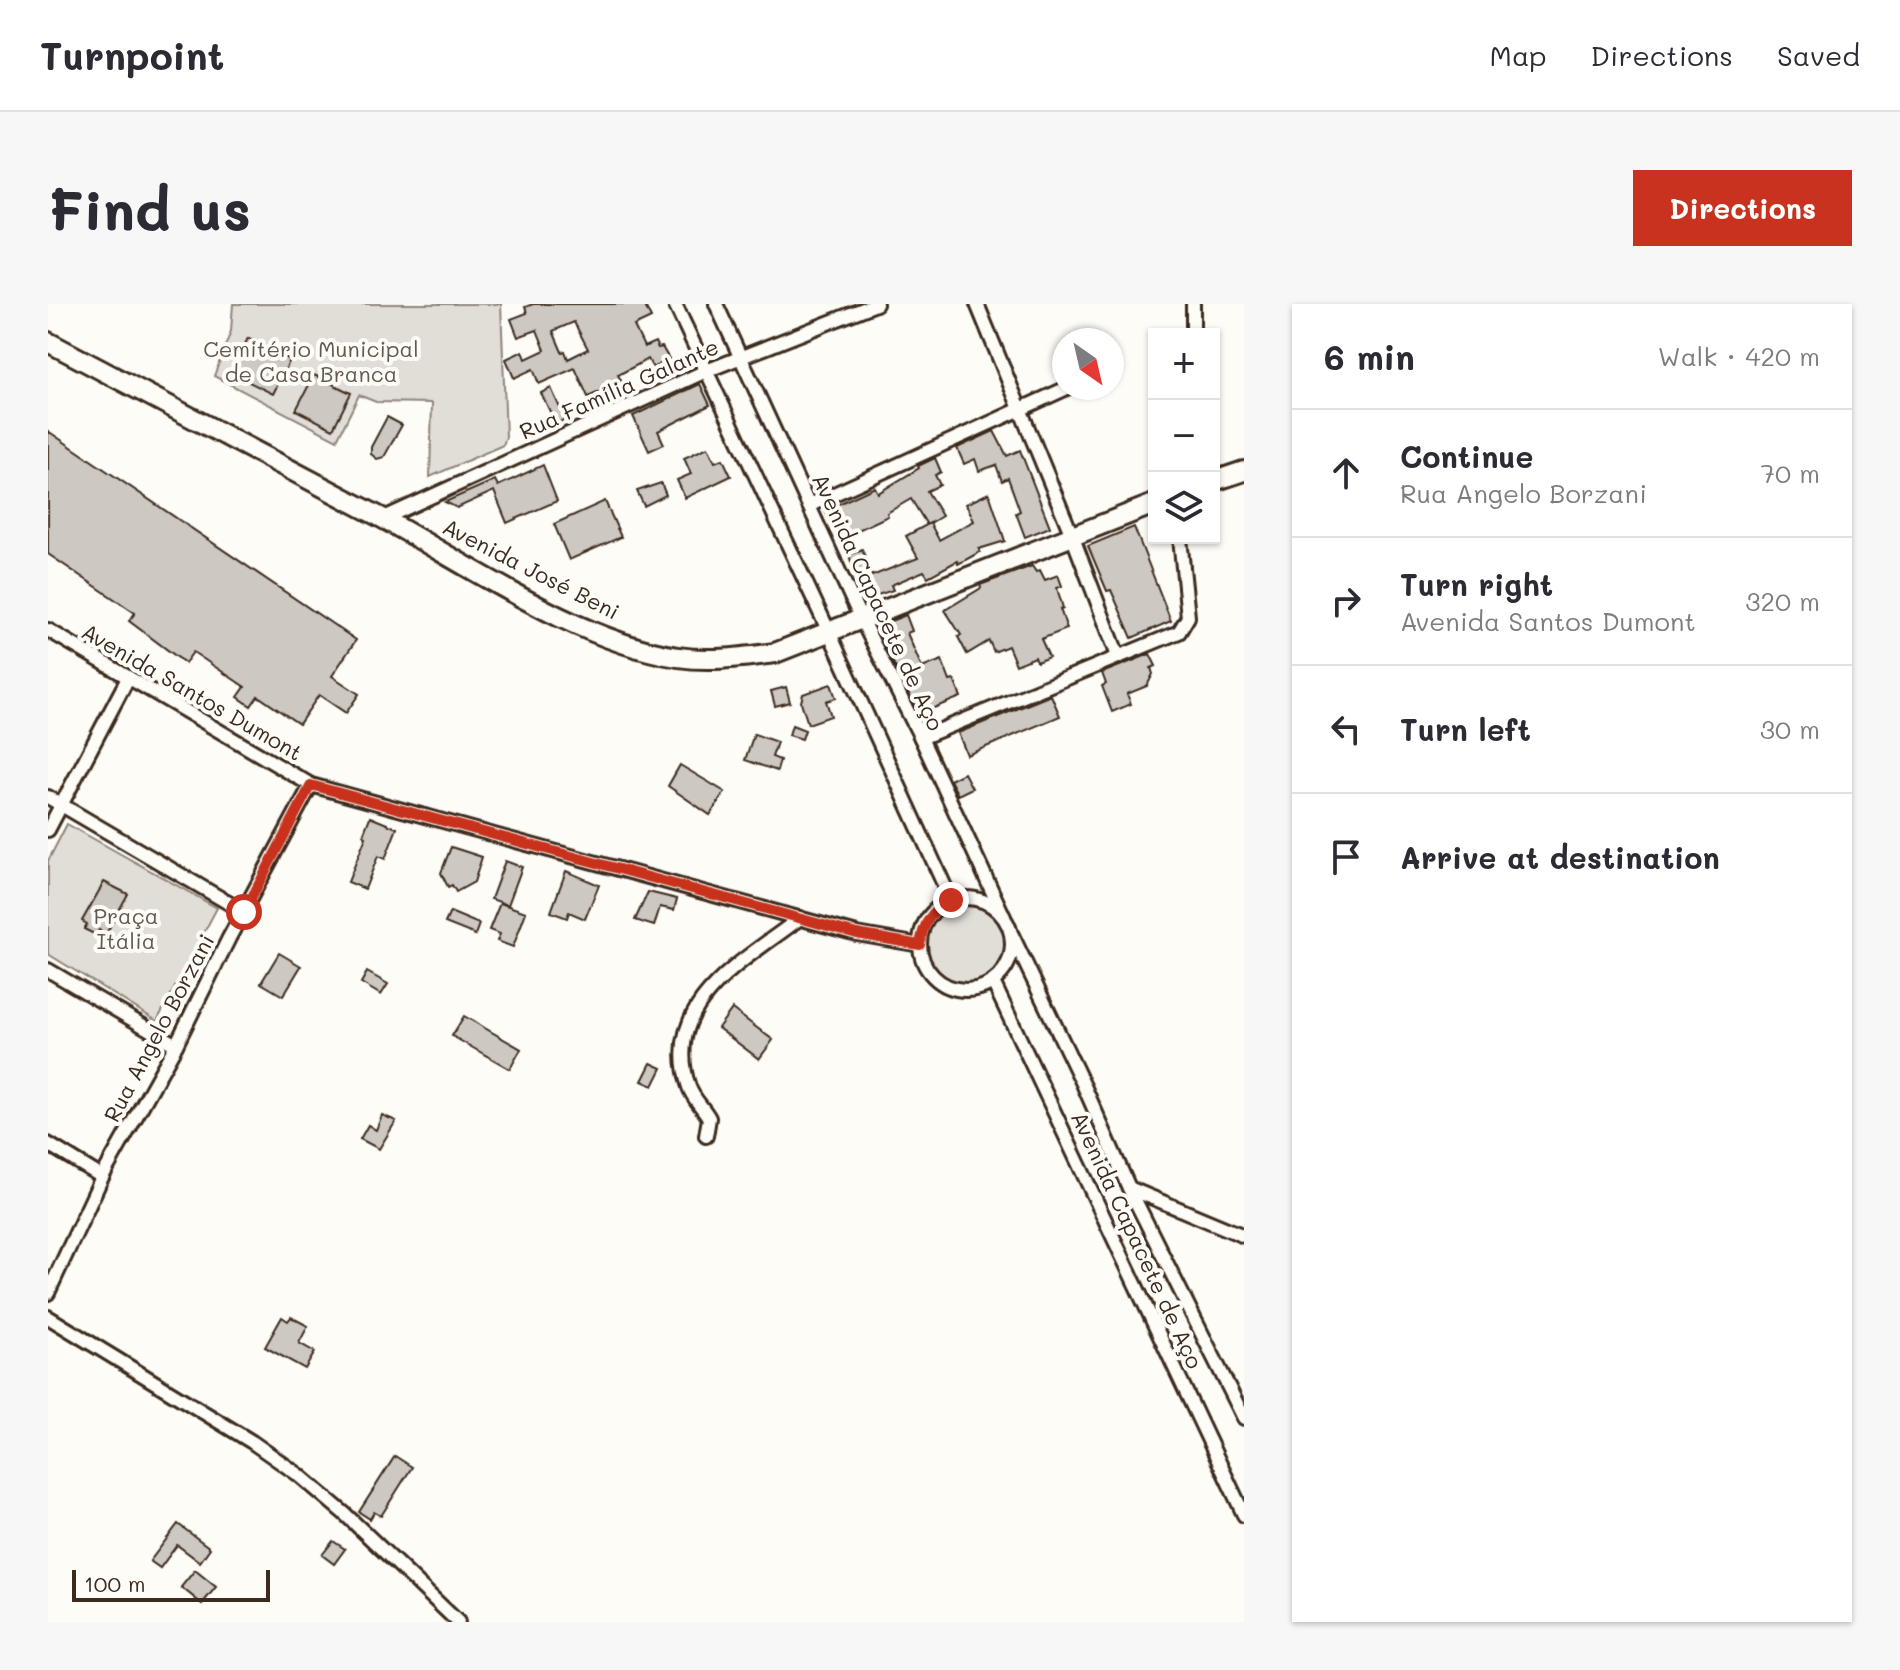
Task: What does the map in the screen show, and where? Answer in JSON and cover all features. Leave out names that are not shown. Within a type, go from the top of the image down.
[{"type":"main road","name":"Avenida José Beni","points":[[48,342],[555,614],[605,637],[677,657],[722,660],[775,653],[1148,507]]},
{"type":"main road","points":[[1220,479],[1244,471]]},
{"type":"street","points":[[675,304],[951,900]]},
{"type":"street","name":"Avenida Capacete de Aço","points":[[716,304],[861,619],[921,738],[1004,917]]},
{"type":"street","name":"Rua Família Galante","points":[[382,519],[706,371],[876,304]]},
{"type":"street","points":[[977,304],[1118,656]]},
{"type":"street","points":[[1193,304],[1193,328]]},
{"type":"street","points":[[810,505],[1052,395]]},
{"type":"street","points":[[921,738],[1179,632],[1188,617],[1181,544]]},
{"type":"street","name":"Avenida Santos Dumont","points":[[48,630],[311,785],[857,934],[920,945]]},
{"type":"street","points":[[48,830],[128,678]]},
{"type":"street","name":"Rua Angelo Borzani","points":[[48,1293],[102,1177],[176,1045],[311,785]]},
{"type":"street","points":[[48,797],[244,912]]},
{"type":"street","points":[[951,900],[980,900],[993,906],[1004,917],[1012,935],[1013,948],[1010,961],[993,982],[967,991],[952,989],[929,972],[922,960],[920,945],[928,918],[938,907],[951,900]]},
{"type":"street","points":[[706,1136],[709,1118],[692,1095],[686,1075],[683,1046],[687,1023],[707,992],[800,918]]},
{"type":"street","name":"Avenida Capacete de Aço","points":[[1012,935],[1129,1188],[1244,1418]]},
{"type":"street","points":[[48,970],[176,1045]]},
{"type":"street","name":"Avenida Capacete de Aço","points":[[993,982],[1244,1515]]},
{"type":"street","points":[[48,1144],[102,1177]]},
{"type":"street","points":[[1129,1188],[1244,1236]]},
{"type":"street","points":[[48,1317],[252,1442],[299,1475],[345,1514],[458,1622]]},
{"type":"green space","name":"Cemitério Municipal de Casa Branca","points":[[233,304],[501,304],[506,437],[503,445],[430,477],[432,403],[376,402],[359,395],[337,440],[214,376],[231,331]]},
{"type":"green space","name":"Praça Itália","points":[[67,824],[217,908],[157,1021],[48,954],[48,861]]},
{"type":"green space","points":[[966,903],[982,906],[995,915],[1004,928],[1007,944],[1004,960],[995,973],[982,982],[966,985],[950,982],[937,973],[928,960],[925,944],[928,928],[937,915],[950,906]]},
{"type":"building","points":[[533,304],[644,304],[651,318],[634,326],[644,347],[655,342],[669,359],[653,368],[648,359],[618,375],[622,382],[588,397],[575,368],[539,384],[533,369],[514,378],[506,359],[523,351],[526,359],[545,350],[537,330],[518,337],[511,319],[527,313],[525,307]],"holes":[[[574,322],[588,349],[568,359],[553,331]]]},
{"type":"building","points":[[248,338],[290,360],[273,394],[231,373]]},
{"type":"building","points":[[314,375],[351,393],[333,429],[296,410]]},
{"type":"building","points":[[700,384],[710,405],[658,431],[664,444],[649,451],[633,416]]},
{"type":"building","points":[[551,388],[565,419],[556,424],[541,393]]},
{"type":"building","points":[[387,417],[402,425],[384,457],[377,459],[371,454],[371,447]]},
{"type":"building","points":[[48,431],[356,640],[332,676],[359,694],[346,713],[319,695],[299,724],[258,696],[251,706],[238,697],[245,687],[193,652],[185,663],[129,621],[135,613],[48,554]]},
{"type":"building","points":[[994,431],[1007,456],[1020,450],[1050,527],[1025,537],[1008,478],[1002,481],[996,465],[979,471],[975,459],[964,464],[957,448]]},
{"type":"building","points":[[708,447],[715,462],[723,459],[731,476],[685,498],[677,480],[691,474],[684,458]]},
{"type":"building","points":[[935,458],[941,472],[935,475],[940,485],[927,491],[942,516],[927,525],[911,499],[887,513],[888,516],[839,539],[825,510],[875,487],[878,493]]},
{"type":"building","points":[[543,465],[557,501],[507,523],[494,491],[457,508],[445,502],[495,480],[498,486]]},
{"type":"building","points":[[661,483],[666,495],[644,506],[637,491]]},
{"type":"building","points":[[989,493],[1005,541],[979,549],[980,552],[928,577],[924,571],[891,585],[893,590],[863,600],[849,555],[862,549],[872,576],[918,558],[906,536],[930,523],[939,540],[974,521],[966,504]]},
{"type":"building","points":[[605,501],[621,537],[569,560],[554,524]]},
{"type":"building","points":[[1134,527],[1171,621],[1132,638],[1088,546]]},
{"type":"building","points":[[1032,566],[1036,572],[1040,570],[1045,580],[1058,575],[1062,586],[1057,588],[1067,629],[1041,639],[1049,657],[1037,662],[1035,657],[1016,665],[1008,646],[994,652],[989,641],[967,654],[958,637],[961,635],[945,610],[981,588],[980,585]]},
{"type":"building","points":[[906,615],[912,631],[907,633],[922,668],[942,660],[950,681],[954,680],[961,697],[919,714],[875,627]]},
{"type":"building","points":[[1150,654],[1156,666],[1151,668],[1153,674],[1147,686],[1127,694],[1131,704],[1112,712],[1102,686],[1106,684],[1102,673]]},
{"type":"building","points":[[831,684],[836,698],[826,701],[831,716],[808,724],[801,702],[803,694]]},
{"type":"building","points":[[786,687],[790,702],[775,706],[771,691]]},
{"type":"building","points":[[1051,695],[1060,716],[967,755],[958,733]]},
{"type":"building","points":[[792,725],[805,730],[802,739],[789,735]]},
{"type":"building","points":[[754,734],[777,742],[772,757],[780,760],[777,771],[745,760]]},
{"type":"building","points":[[680,765],[725,792],[710,815],[668,786]]},
{"type":"building","points":[[964,773],[972,788],[958,795],[950,780]]},
{"type":"building","points":[[370,817],[397,828],[385,859],[378,856],[365,889],[348,882],[366,837],[363,835]]},
{"type":"building","points":[[451,847],[482,857],[474,882],[456,892],[452,885],[448,887],[441,873]]},
{"type":"building","points":[[505,861],[522,867],[508,905],[491,899]]},
{"type":"building","points":[[566,871],[599,885],[585,919],[569,912],[567,918],[551,912]]},
{"type":"building","points":[[104,882],[128,894],[106,934],[99,930],[96,935],[84,929],[87,924],[82,921]]},
{"type":"building","points":[[648,892],[677,899],[674,910],[660,907],[654,926],[635,920]]},
{"type":"building","points":[[500,903],[526,912],[513,947],[497,941],[500,934],[489,930]]},
{"type":"building","points":[[450,912],[479,924],[475,935],[445,923]]},
{"type":"building","points":[[279,953],[301,966],[283,996],[261,983]]},
{"type":"building","points":[[367,972],[388,984],[381,995],[361,983]]},
{"type":"building","points":[[732,1009],[773,1040],[759,1059],[718,1028]]},
{"type":"building","points":[[464,1016],[521,1049],[510,1069],[452,1036]]},
{"type":"building","points":[[651,1063],[662,1068],[653,1086],[642,1081]]},
{"type":"building","points":[[382,1115],[396,1121],[379,1149],[360,1139],[368,1125],[376,1130]]},
{"type":"building","points":[[282,1317],[288,1321],[291,1317],[308,1326],[299,1343],[315,1352],[305,1369],[265,1347]]},
{"type":"building","points":[[395,1456],[412,1467],[381,1516],[374,1512],[370,1519],[359,1512]]},
{"type":"building","points":[[178,1524],[210,1548],[200,1562],[177,1545],[160,1568],[150,1561]]},
{"type":"building","points":[[333,1541],[345,1549],[334,1564],[322,1555]]},
{"type":"building","points":[[195,1570],[216,1587],[202,1604],[181,1587]]},
{"type":"route","points":[[244,912],[311,785],[857,934],[920,945],[928,918],[938,907],[951,900]]}]
